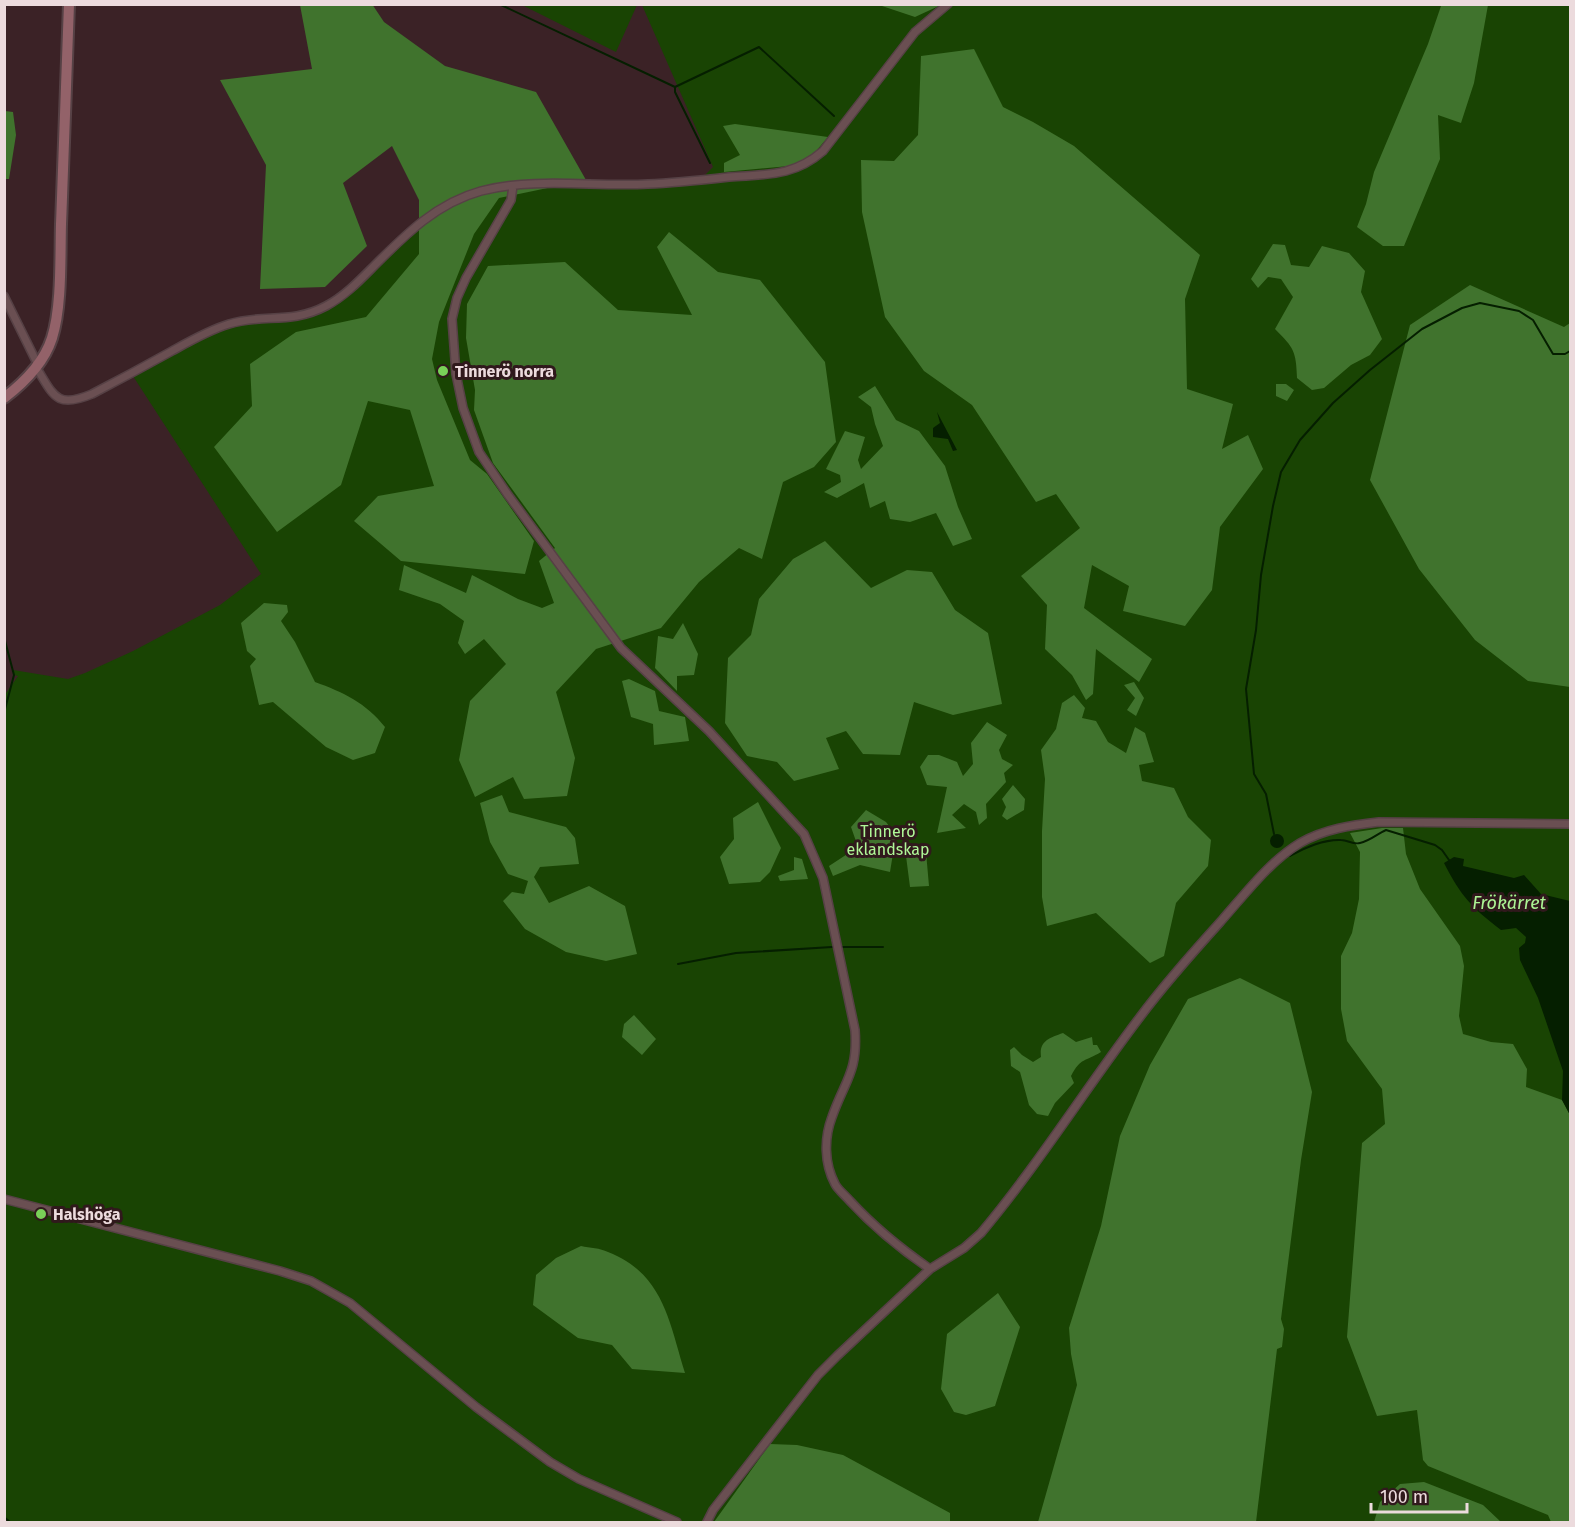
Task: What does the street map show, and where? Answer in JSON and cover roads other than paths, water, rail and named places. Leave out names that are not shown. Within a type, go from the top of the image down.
[{"type":"street","points":[[4,398],[18,387],[37,366],[52,339],[57,314],[69,4]]},
{"type":"street","points":[[4,296],[49,388],[58,399],[75,400],[92,394],[228,324],[250,319],[293,318],[305,315],[339,298],[405,235],[437,210],[481,191],[544,184],[648,184],[767,174],[806,165],[823,151],[915,32],[948,4]]},
{"type":"street","points":[[513,186],[512,200],[457,298],[452,319],[456,374],[463,408],[479,452],[621,648],[710,731],[804,834],[823,878],[855,1030],[856,1051],[852,1072],[833,1114],[826,1139],[830,1171],[836,1185],[867,1219],[930,1269]]},
{"type":"street","points":[[707,1522],[713,1510],[818,1375],[930,1269],[964,1248],[981,1233],[1160,990],[1248,891],[1289,851],[1310,838],[1326,832],[1379,822],[1570,824]]},
{"type":"street","points":[[4,1198],[280,1271],[326,1288],[350,1303],[476,1407],[550,1462],[579,1479],[677,1522]]},
{"type":"water","points":[[937,412],[957,450],[953,451],[948,439],[933,437],[933,428],[940,423]]},
{"type":"water","points":[[1277,834],[1282,836],[1284,841],[1282,846],[1277,848],[1272,846],[1270,841],[1272,836]]},
{"type":"water","name":"Frökärret","points":[[1454,857],[1464,859],[1463,866],[1514,878],[1524,875],[1541,894],[1570,901],[1570,1115],[1562,1100],[1563,1071],[1538,998],[1520,960],[1519,948],[1525,943],[1526,937],[1516,928],[1501,930],[1468,900],[1444,863]]},
{"type":"waterway","points":[[499,4],[675,87],[759,47],[834,116]]},
{"type":"waterway","points":[[675,87],[675,92],[710,163]]},
{"type":"waterway","points":[[1274,834],[1266,794],[1254,774],[1246,689],[1256,630],[1261,575],[1273,506],[1281,472],[1300,440],[1333,403],[1370,370],[1422,329],[1462,308],[1480,303],[1519,311],[1533,320],[1553,354],[1565,354],[1570,351]]},
{"type":"waterway","points":[[4,637],[14,675],[4,713]]},
{"type":"waterway","points":[[1290,856],[1328,841],[1364,842],[1386,830],[1435,845],[1449,860]]},
{"type":"waterway","points":[[678,964],[736,953],[832,947]]},
{"type":"waterway","points":[[841,947],[883,947]]},
{"type":"waterway","points":[[4,1517],[10,1522]]},
{"type":"place","name":"Tinnerö norra","points":[[443,371]]},
{"type":"place","name":"Halshöga","points":[[41,1214]]},
{"type":"park label","name":"Tinnerö eklandskap","points":[[888,840]]}]
